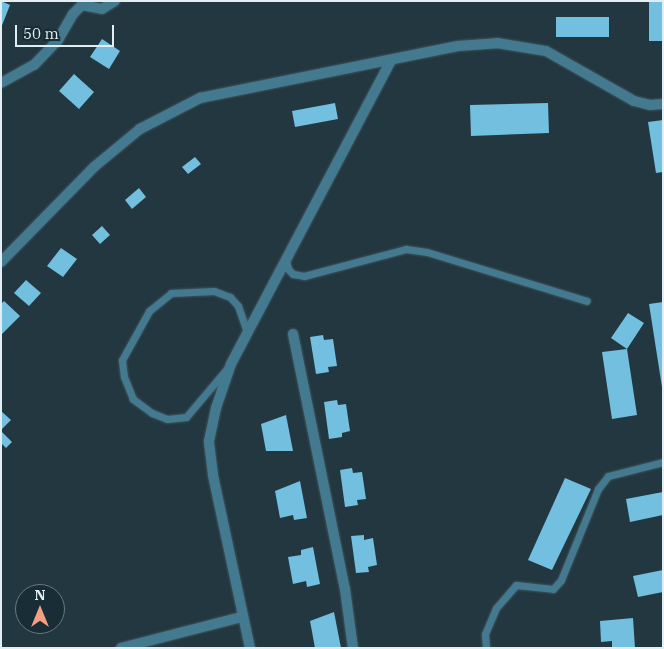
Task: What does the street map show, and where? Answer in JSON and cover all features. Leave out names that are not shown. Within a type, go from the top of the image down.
[{"type":"street","points":[[71,1],[102,9],[115,1]]},
{"type":"street","points":[[1,83],[34,65],[58,40],[73,14],[82,5]]},
{"type":"street","points":[[1,262],[94,167],[140,129],[200,98],[458,46],[526,46],[546,51],[634,101],[650,105],[663,104]]},
{"type":"street","points":[[250,648],[212,475],[209,441],[216,408],[231,364],[247,332],[391,61]]},
{"type":"street","points":[[294,334],[345,589],[353,648]]},
{"type":"street","points":[[121,648],[242,617]]},
{"type":"lane","points":[[286,260],[288,269],[293,274],[304,276],[406,249],[427,252],[587,301]]},
{"type":"lane","points":[[231,364],[186,417],[167,419],[152,413],[133,398],[124,376],[122,360],[149,311],[171,293],[214,291],[230,297],[238,306],[247,332]]},
{"type":"lane","points":[[486,648],[485,634],[496,608],[516,585],[553,589],[561,580],[598,489],[608,476],[663,462]]},
{"type":"building","points":[[1,1],[10,5],[1,28]]},
{"type":"building","points":[[649,1],[663,1],[663,41],[649,41]]},
{"type":"building","points":[[556,17],[609,17],[609,37],[556,37]]},
{"type":"building","points":[[102,39],[120,51],[109,69],[90,57]]},
{"type":"building","points":[[74,74],[94,92],[79,109],[59,91]]},
{"type":"building","points":[[335,103],[338,119],[295,127],[292,111]]},
{"type":"building","points":[[548,103],[549,133],[471,136],[470,105]]},
{"type":"building","points":[[663,120],[663,172],[656,173],[648,122]]},
{"type":"building","points":[[195,157],[201,164],[188,174],[182,167]]},
{"type":"building","points":[[139,188],[146,197],[132,209],[125,200]]},
{"type":"building","points":[[102,226],[110,235],[100,244],[92,235]]},
{"type":"building","points":[[61,248],[77,259],[63,277],[47,266]]},
{"type":"building","points":[[26,280],[41,293],[29,306],[14,293]]},
{"type":"building","points":[[4,301],[20,316],[2,334],[1,304]]},
{"type":"building","points":[[663,302],[663,387],[662,387],[649,304]]},
{"type":"building","points":[[628,313],[644,323],[627,349],[611,338]]},
{"type":"building","points":[[323,335],[324,340],[333,339],[337,366],[328,367],[329,372],[316,374],[310,337]]},
{"type":"building","points":[[627,349],[637,415],[612,419],[602,352]]},
{"type":"building","points":[[337,400],[338,405],[346,404],[350,431],[342,433],[342,437],[329,439],[324,402]]},
{"type":"building","points":[[1,411],[11,420],[1,430]]},
{"type":"building","points":[[286,415],[293,451],[266,451],[261,424]]},
{"type":"building","points":[[1,431],[12,442],[6,448],[1,443]]},
{"type":"building","points":[[352,468],[353,473],[362,472],[366,499],[357,500],[358,505],[345,507],[340,470]]},
{"type":"building","points":[[565,478],[591,489],[552,570],[528,560]]},
{"type":"building","points":[[300,481],[307,518],[294,520],[293,515],[280,518],[275,491]]},
{"type":"building","points":[[663,492],[663,515],[630,522],[626,499]]},
{"type":"building","points":[[364,535],[364,540],[373,538],[377,565],[368,567],[369,572],[356,573],[351,536]]},
{"type":"building","points":[[313,547],[320,584],[307,587],[306,581],[293,584],[288,557],[301,555],[301,550]]},
{"type":"building","points":[[663,570],[663,592],[638,597],[633,576]]},
{"type":"building","points":[[334,612],[341,648],[315,648],[310,621]]},
{"type":"building","points":[[633,618],[635,648],[612,648],[612,641],[601,642],[600,621]]}]
